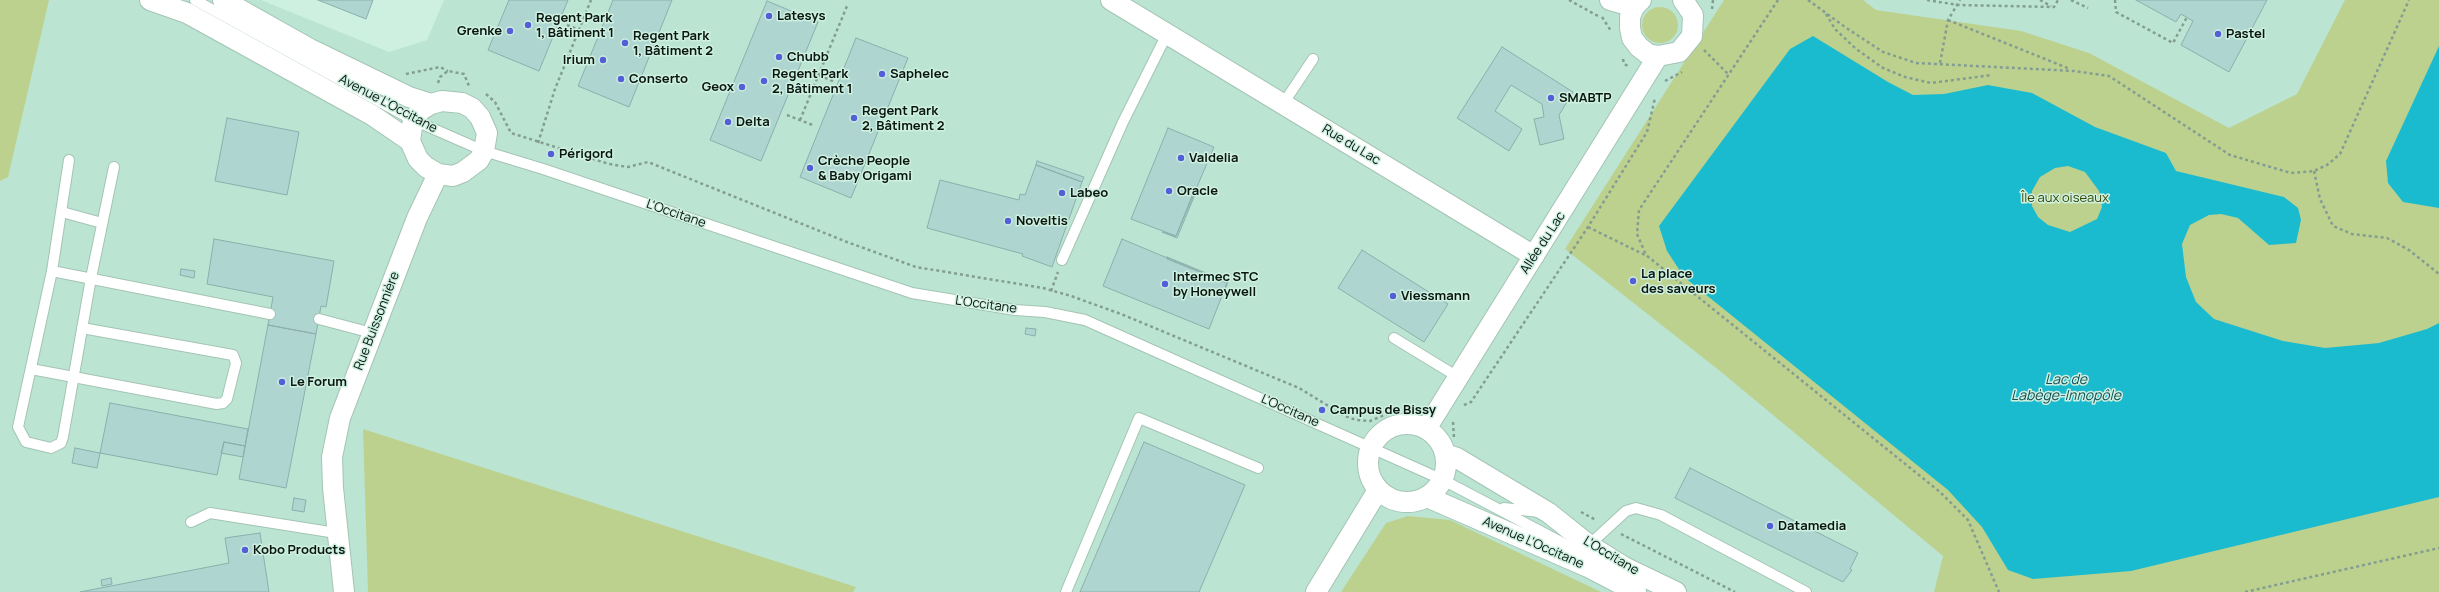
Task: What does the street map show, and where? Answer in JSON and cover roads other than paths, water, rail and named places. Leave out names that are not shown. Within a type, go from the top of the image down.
[{"type":"street","name":"Avenue L'Occitane","points":[[150,0],[187,13],[372,115],[410,141]]},
{"type":"street","name":"Avenue L'Occitane","points":[[223,0],[310,48],[409,97],[433,96]]},
{"type":"street","name":"Rue du Lac","points":[[1111,0],[1534,256]]},
{"type":"street","points":[[1610,0],[1637,4],[1630,28],[1632,38],[1643,50],[1658,56],[1669,56],[1679,52],[1692,36],[1693,15],[1688,2]]},
{"type":"street","name":"Allée du Lac","points":[[1426,429],[1446,408],[1458,377],[1658,56]]},
{"type":"street","points":[[433,96],[454,101],[472,108],[480,116],[487,133],[484,151],[474,166],[463,172],[453,176],[438,174],[426,167],[418,159],[410,141],[412,120],[433,96]]},
{"type":"street","name":"Rue Buissonnière","points":[[344,592],[336,533],[332,457],[340,418],[417,218],[438,174]]},
{"type":"street","points":[[1451,448],[1443,480],[1436,490],[1427,497],[1414,502],[1401,502],[1389,498],[1378,490],[1369,470],[1371,449],[1378,438],[1388,429],[1401,425],[1414,425],[1426,429],[1442,444],[1451,448],[1457,458],[1549,513]]},
{"type":"street","points":[[1316,592],[1378,490]]},
{"type":"street","name":"Avenue L'Occitane","points":[[1427,497],[1588,567],[1636,592]]},
{"type":"street","name":"L'Occitane","points":[[1549,513],[1589,545],[1624,567],[1676,592]]},
{"type":"lane","name":"Avenue L'Occitane","points":[[195,0],[412,120],[484,151],[591,185]]},
{"type":"lane","points":[[1062,260],[1123,122],[1168,34]]},
{"type":"lane","points":[[1283,104],[1313,59]]},
{"type":"lane","points":[[69,160],[52,271],[18,427],[26,442],[51,448],[61,443],[91,278],[114,167]]},
{"type":"lane","name":"L'Occitane","points":[[591,185],[912,293],[1015,310],[1045,312],[1085,320],[1232,384],[1371,449]]},
{"type":"lane","points":[[62,212],[102,223]]},
{"type":"lane","points":[[52,271],[270,314]]},
{"type":"lane","points":[[319,319],[372,333]]},
{"type":"lane","points":[[31,370],[217,404],[223,403],[227,399],[236,363],[233,355],[82,328]]},
{"type":"lane","points":[[1394,338],[1458,377]]},
{"type":"lane","points":[[1066,592],[1139,418],[1258,468]]},
{"type":"lane","name":"Avenue L'Occitane","points":[[1371,449],[1443,480],[1656,592]]},
{"type":"lane","name":"Avenue L'Occitane","points":[[1492,505],[1510,510],[1549,513]]},
{"type":"lane","points":[[1589,545],[1626,511],[1636,508],[1661,515],[1806,592]]},
{"type":"lane","points":[[191,522],[210,513],[336,533]]},
{"type":"water","name":"Lac de Labège-Innopôle","points":[[1813,36],[1888,82],[1913,95],[1944,94],[1988,85],[2032,93],[2095,127],[2166,153],[2176,171],[2284,197],[2298,208],[2301,220],[2296,243],[2269,245],[2238,218],[2221,214],[2209,215],[2190,225],[2182,244],[2186,277],[2196,302],[2214,319],[2283,341],[2325,348],[2379,343],[2427,329],[2439,323],[2439,497],[2131,571],[2033,579],[2008,570],[1982,527],[1948,490],[1684,277],[1667,251],[1659,226],[1790,49]],"holes":[[[2068,166],[2085,172],[2099,191],[2102,207],[2097,219],[2070,232],[2048,225],[2038,217],[2032,206],[2032,191],[2040,177],[2055,168]]]},
{"type":"water","points":[[2439,46],[2439,208],[2403,202],[2388,183],[2386,161]]},
{"type":"place","name":"Latesys","points":[[769,16]]},
{"type":"place","name":"Regent Park 1, Bâtiment 1","points":[[528,25]]},
{"type":"place","name":"Grenke","points":[[510,31]]},
{"type":"place","name":"Pastel","points":[[2218,34]]},
{"type":"place","name":"Regent Park 1, Bâtiment 2","points":[[625,43]]},
{"type":"place","name":"Chubb","points":[[779,57]]},
{"type":"place","name":"Irium","points":[[603,60]]},
{"type":"place","name":"Saphelec","points":[[882,74]]},
{"type":"place","name":"Conserto","points":[[621,79]]},
{"type":"place","name":"Regent Park 2, Bâtiment 1","points":[[764,81]]},
{"type":"place","name":"Geox","points":[[742,87]]},
{"type":"place","name":"SMABTP","points":[[1551,98]]},
{"type":"place","name":"Regent Park 2, Bâtiment 2","points":[[854,118]]},
{"type":"place","name":"Delta","points":[[728,122]]},
{"type":"place","name":"Périgord","points":[[551,154]]},
{"type":"place","name":"Valdelia","points":[[1181,158]]},
{"type":"place","name":"Crèche People & Baby Origami","points":[[810,168]]},
{"type":"place","name":"Oracle","points":[[1169,191]]},
{"type":"place","name":"Labeo","points":[[1062,193]]},
{"type":"place","name":"Noveltis","points":[[1008,221]]},
{"type":"place","name":"La place des saveurs","points":[[1633,281]]},
{"type":"place","name":"Intermec STC by Honeywell","points":[[1165,284]]},
{"type":"place","name":"Viessmann","points":[[1393,296]]},
{"type":"place","name":"Le Forum","points":[[282,382]]},
{"type":"place","name":"Campus de Bissy","points":[[1322,410]]},
{"type":"place","name":"Datamedia","points":[[1770,526]]},
{"type":"place","name":"Kobo Products","points":[[245,550]]},
{"type":"park label","name":"Île aux oiseaux","points":[[2065,198]]}]
